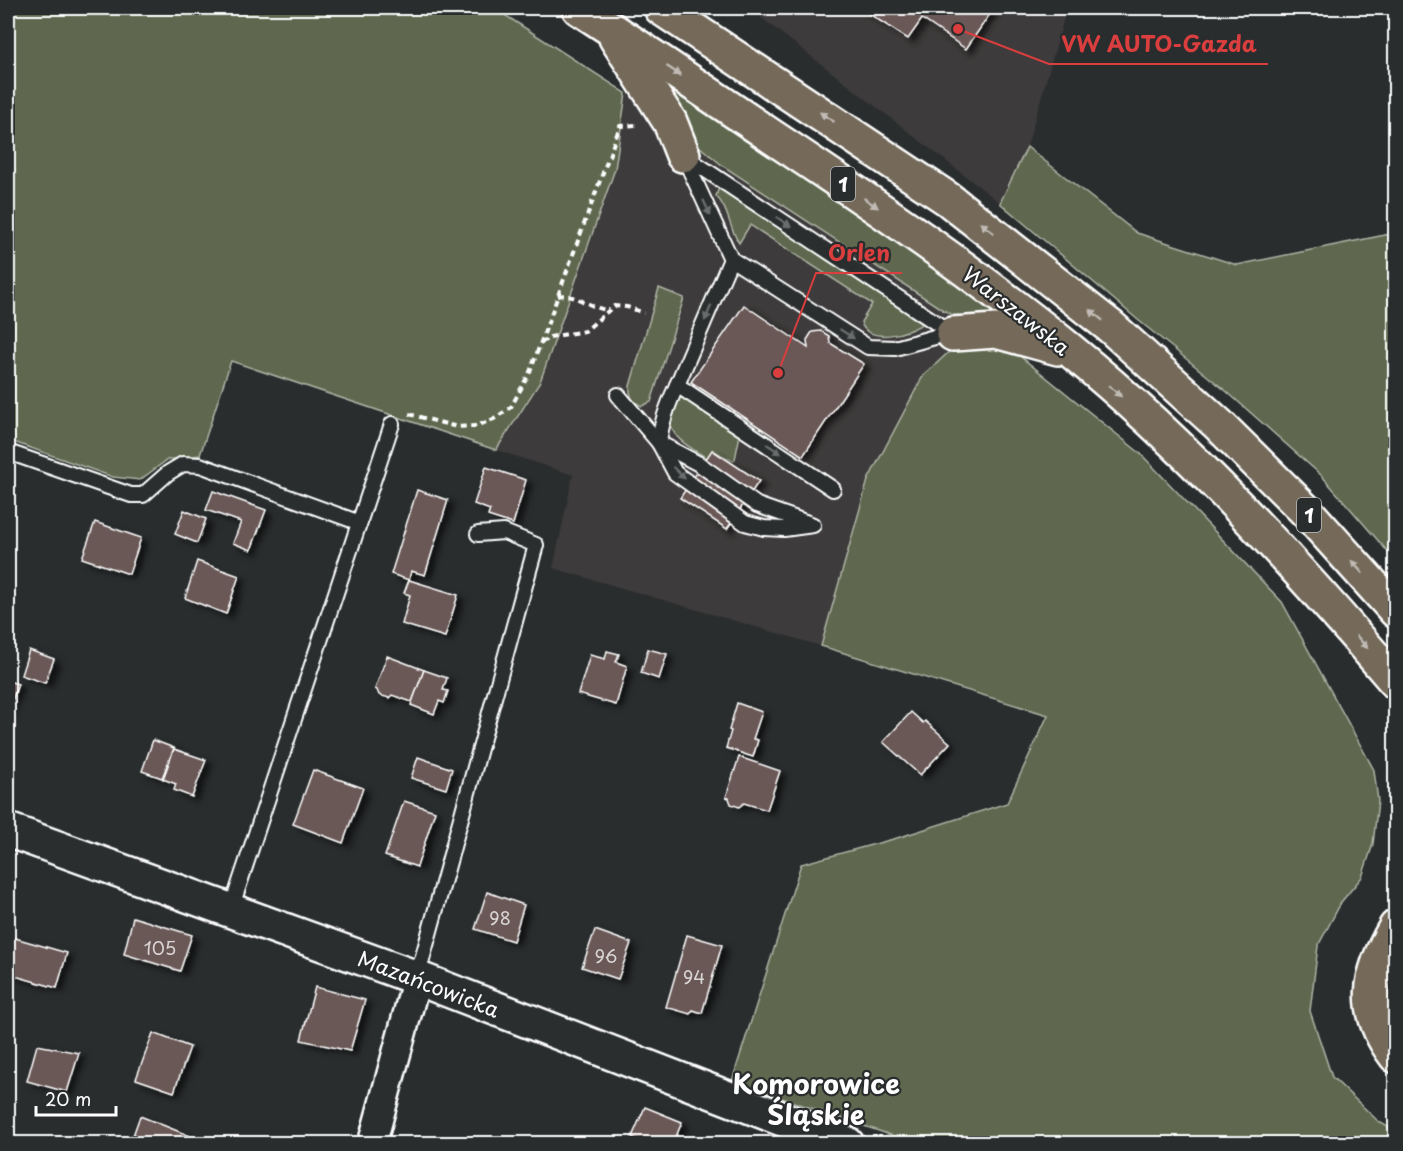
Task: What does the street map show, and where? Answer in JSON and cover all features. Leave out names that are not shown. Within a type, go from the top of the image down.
[{"type":"main road","name":"Warszawska","points":[[579,8],[885,212],[975,276],[1071,352],[1162,433],[1252,521],[1330,606],[1395,682]]},
{"type":"main road","name":"1","points":[[661,8],[948,199],[1111,327],[1218,424],[1306,511],[1395,611]]},
{"type":"main road","points":[[608,27],[670,122],[683,154]]},
{"type":"main road","points":[[952,334],[996,331],[1071,352]]},
{"type":"main road","points":[[1395,927],[1376,967],[1371,992],[1375,1016],[1384,1040],[1395,1056]]},
{"type":"street","name":"Mazańcowicka","points":[[8,830],[417,978],[848,1143]]},
{"type":"street","points":[[372,1143],[417,978]]},
{"type":"lane","points":[[683,154],[730,259],[867,347],[896,348],[952,334]]},
{"type":"lane","points":[[683,154],[952,334]]},
{"type":"lane","points":[[659,443],[660,428],[667,407],[730,259]]},
{"type":"lane","points":[[677,385],[834,489]]},
{"type":"lane","points":[[618,395],[659,443],[675,472],[745,523],[764,528],[784,529],[813,525],[756,505],[699,464],[659,443]]},
{"type":"lane","points":[[231,909],[392,424]]},
{"type":"lane","points":[[8,452],[131,495],[143,495],[168,473],[183,464],[200,465],[360,523]]},
{"type":"lane","points":[[417,978],[536,545],[504,532],[478,534]]},
{"type":"path","points":[[392,424],[398,415],[411,414],[457,428],[476,426],[511,407],[531,372],[620,126],[670,122]]},
{"type":"path","points":[[558,296],[565,294],[589,305],[608,310]]},
{"type":"path","points":[[541,344],[550,337],[585,331],[614,306],[627,307],[644,313]]},
{"type":"shaded area","points":[[749,8],[1067,8],[1027,147],[1000,203]]},
{"type":"shaded area","points":[[626,93],[718,134],[931,294],[1000,340],[868,480],[821,646],[553,568],[573,475],[496,450],[540,381],[615,169]]},
{"type":"green space","points":[[8,8],[494,8],[626,93],[615,169],[540,382],[496,450],[231,361],[200,455],[167,460],[140,480],[113,477],[8,440]]},
{"type":"green space","points":[[666,83],[876,225],[1008,319],[953,315],[943,310],[723,166],[700,147],[688,131],[661,86]]},
{"type":"green space","points":[[1027,147],[1137,233],[1237,265],[1395,233],[1395,560],[1321,475],[1226,391],[1000,203]]},
{"type":"green space","points":[[722,188],[924,322],[900,333],[880,335],[871,333],[861,322],[872,304],[750,225],[739,243],[724,207],[716,196],[718,190]]},
{"type":"green space","points":[[659,288],[684,298],[651,402],[642,406],[632,399],[630,386]]},
{"type":"green space","points":[[1000,340],[1140,453],[1282,602],[1374,770],[1378,801],[1373,844],[1362,877],[1342,901],[1318,946],[1310,1011],[1332,1077],[1379,1122],[1395,1131],[1395,1143],[914,1143],[732,1081],[801,864],[897,838],[1007,803],[1048,715],[821,646],[868,480],[923,376],[951,350]]},
{"type":"green space","points":[[680,394],[739,434],[733,461],[713,450],[707,458],[686,445],[675,434],[671,420],[676,400]]},
{"type":"building","points":[[860,8],[994,8],[966,49],[922,19],[908,39]]},
{"type":"building","points":[[744,305],[808,348],[807,340],[812,332],[821,331],[829,336],[830,343],[864,364],[803,456],[691,382]]},
{"type":"building","points":[[712,450],[759,481],[727,529],[680,498]]},
{"type":"building","points":[[486,467],[526,480],[513,524],[488,516],[490,510],[474,504]]},
{"type":"building","points":[[417,490],[448,500],[425,575],[411,571],[409,580],[391,574]]},
{"type":"building","points":[[213,491],[266,510],[251,550],[233,543],[241,522],[206,510]]},
{"type":"building","points":[[184,510],[206,519],[197,543],[175,534]]},
{"type":"building","points":[[95,522],[141,538],[129,574],[82,558]]},
{"type":"building","points":[[197,561],[239,576],[226,614],[185,598]]},
{"type":"building","points":[[409,580],[458,595],[445,637],[402,624],[410,595],[404,593]]},
{"type":"building","points":[[648,649],[667,654],[659,679],[641,673]]},
{"type":"building","points":[[29,650],[54,659],[45,683],[21,675]]},
{"type":"building","points":[[607,651],[619,654],[616,662],[627,666],[616,705],[578,694],[590,655],[605,659]]},
{"type":"building","points":[[387,656],[424,670],[412,702],[392,695],[389,698],[379,695],[375,689]]},
{"type":"building","points":[[424,670],[447,678],[443,690],[448,691],[444,703],[439,701],[434,714],[411,705]]},
{"type":"building","points":[[8,681],[18,684],[8,713]]},
{"type":"building","points":[[737,703],[762,712],[753,739],[758,740],[753,757],[726,748]]},
{"type":"building","points":[[911,712],[950,743],[920,775],[883,742]]},
{"type":"building","points":[[153,740],[174,748],[162,778],[142,771]]},
{"type":"building","points":[[174,749],[206,760],[192,797],[174,790],[176,784],[163,779]]},
{"type":"building","points":[[418,757],[452,769],[446,789],[411,778]]},
{"type":"building","points":[[739,757],[780,771],[767,810],[744,803],[739,807],[731,804],[729,798],[726,797]]},
{"type":"building","points":[[313,770],[363,788],[343,843],[293,824]]},
{"type":"building","points":[[404,801],[435,811],[417,867],[385,856]]},
{"type":"building","points":[[487,892],[524,905],[513,941],[475,929]]},
{"type":"building","points":[[133,917],[192,935],[180,971],[124,954]]},
{"type":"building","points":[[595,930],[631,943],[618,979],[582,967]]},
{"type":"building","points":[[687,935],[722,945],[702,1013],[693,1010],[690,1014],[666,1007]]},
{"type":"building","points":[[8,936],[67,953],[57,988],[8,974]]},
{"type":"building","points":[[315,987],[365,1000],[350,1051],[301,1040]]},
{"type":"building","points":[[153,1033],[190,1047],[174,1092],[136,1079]]},
{"type":"building","points":[[37,1045],[79,1053],[67,1092],[27,1081]]},
{"type":"building","points":[[645,1107],[682,1122],[673,1144],[647,1144],[632,1137]]},
{"type":"building","points":[[140,1116],[190,1136],[188,1144],[130,1144]]},
{"type":"place","name":"VW AUTO-Gazda","points":[[958,29]]},
{"type":"place","name":"Orlen","points":[[778,373]]},
{"type":"district","name":"Komorowice Śląskie","points":[[816,1098]]}]
